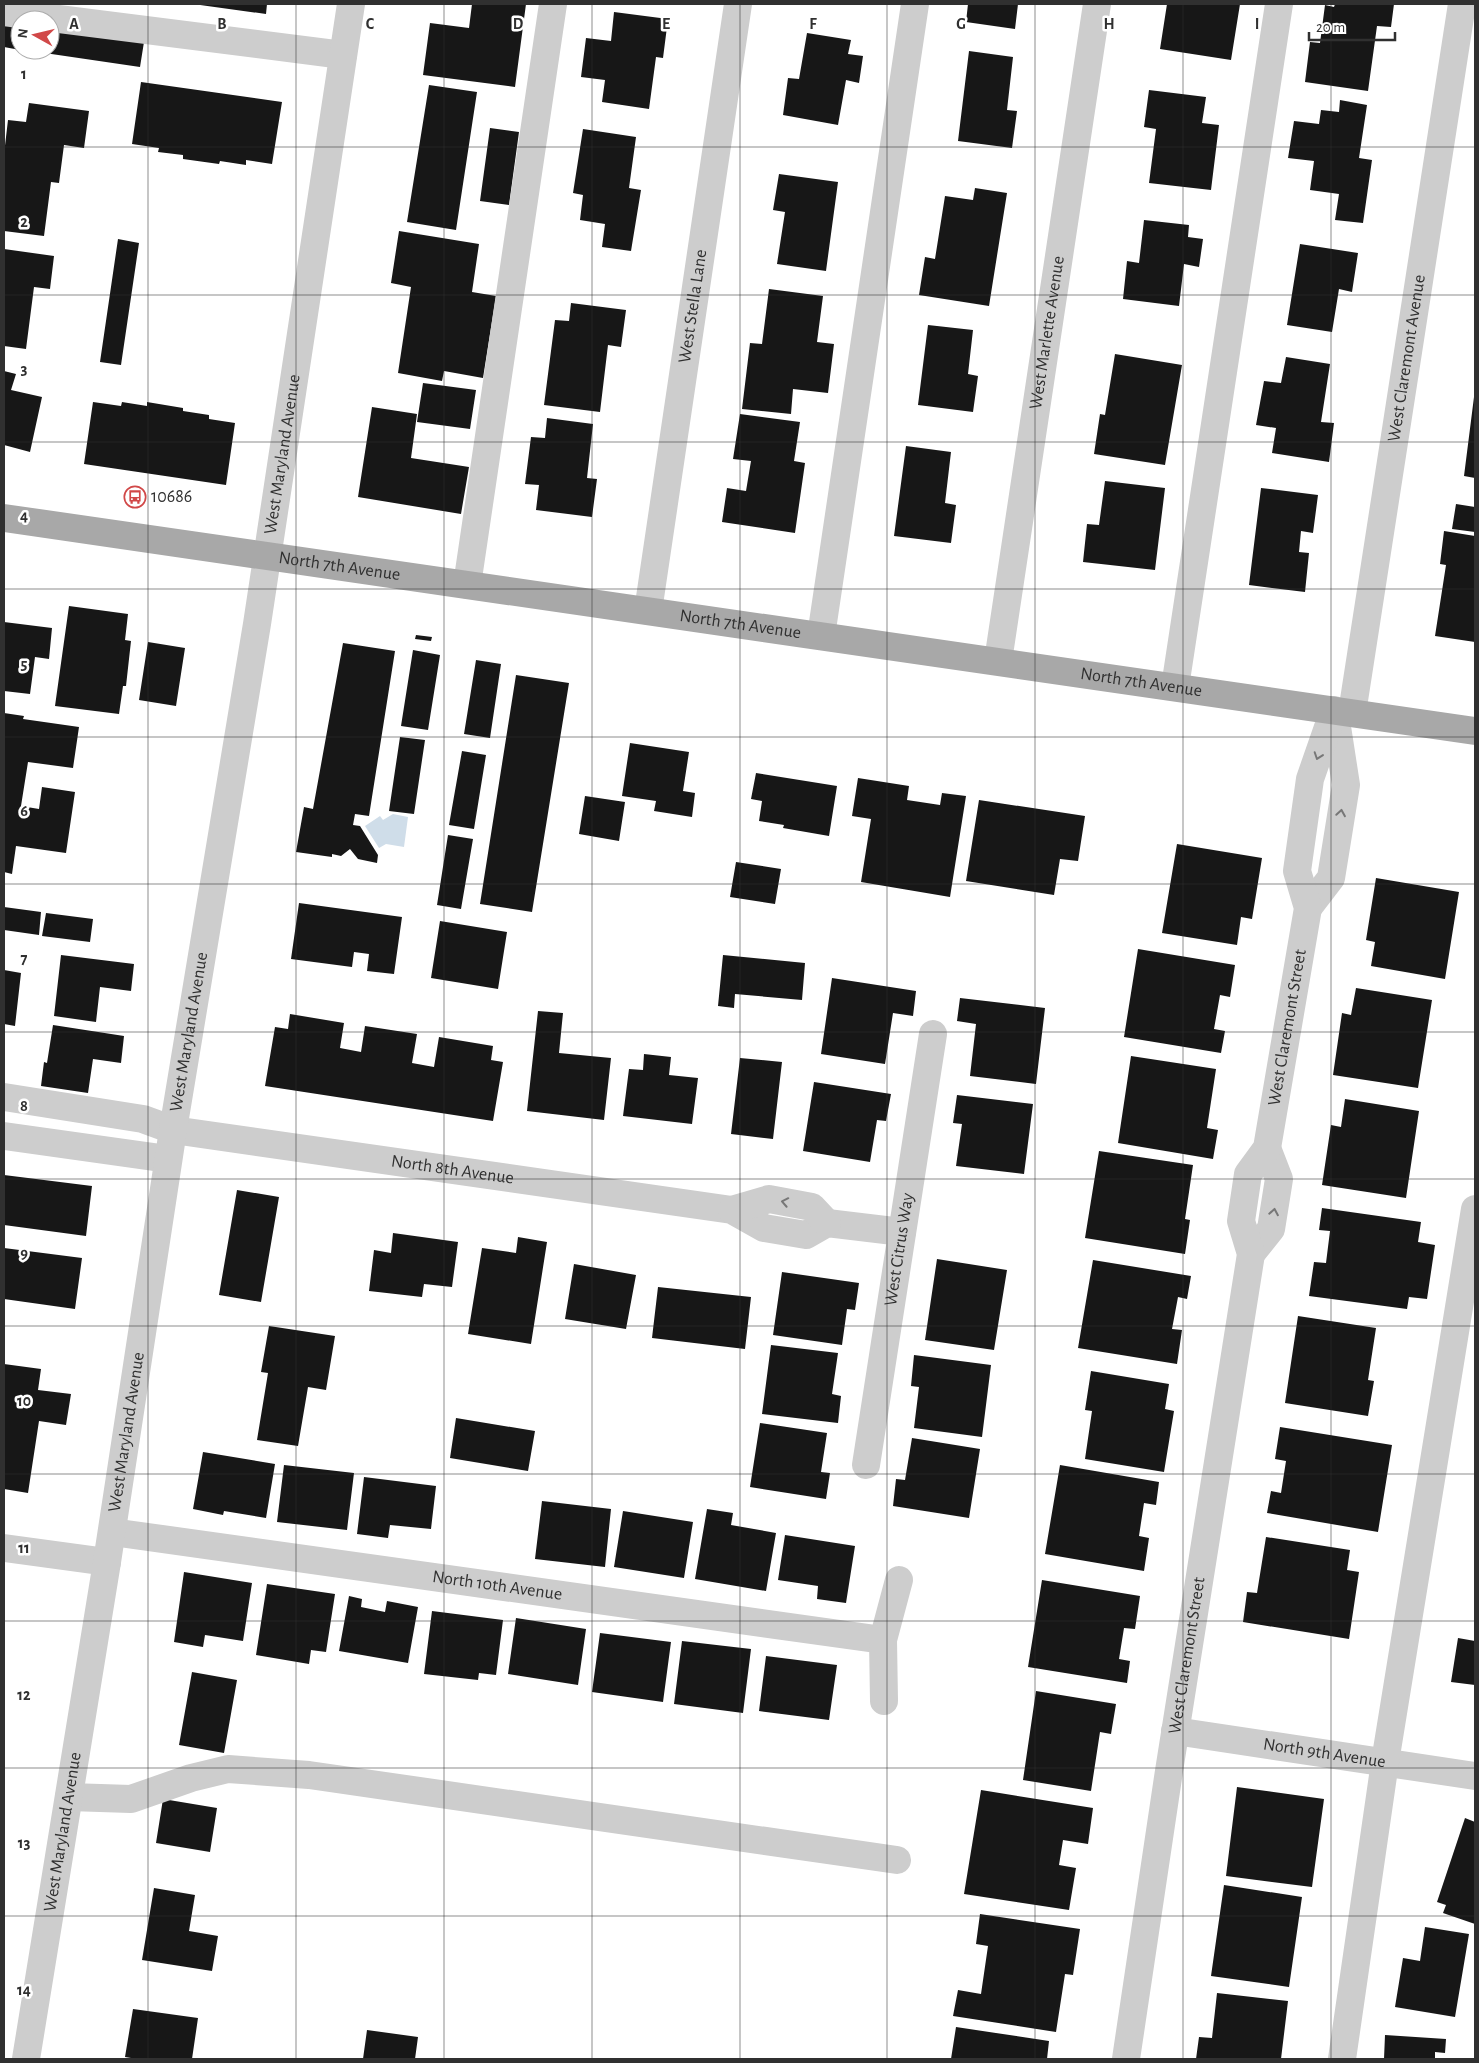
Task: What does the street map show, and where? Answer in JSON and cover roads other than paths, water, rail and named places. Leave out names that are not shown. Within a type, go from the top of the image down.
[{"type":"main road","name":"North 7th Avenue","points":[[4,518],[1475,731]]},
{"type":"street","name":"West Maryland Avenue","points":[[26,2059],[112,1532],[168,1159],[267,556],[351,4]]},
{"type":"street","points":[[467,585],[553,4]]},
{"type":"street","name":"West Stella Lane","points":[[648,611],[738,4]]},
{"type":"street","points":[[821,636],[915,4]]},
{"type":"street","name":"West Marlette Avenue","points":[[998,661],[1097,4]]},
{"type":"street","points":[[1175,687],[1278,4]]},
{"type":"street","name":"West Claremont Avenue","points":[[1343,712],[1462,4]]},
{"type":"street","points":[[4,12],[343,55]]},
{"type":"street","name":"West Claremont Street","points":[[1126,2059],[1175,1731],[1251,1254],[1240,1221],[1246,1183],[1248,1174],[1267,1148],[1308,908],[1297,871],[1310,779],[1343,712]]},
{"type":"street","name":"West Claremont Street","points":[[1308,908],[1331,878],[1346,786],[1343,712]]},
{"type":"street","points":[[1300,849],[1334,854]]},
{"type":"street","name":"West Citrus Way","points":[[866,1466],[933,1034]]},
{"type":"street","name":"North 8th Avenue","points":[[4,1097],[143,1119],[173,1130],[732,1210],[769,1199],[812,1207],[827,1223],[902,1232]]},
{"type":"street","points":[[4,1136],[168,1159]]},
{"type":"street","points":[[1342,2059],[1386,1762],[1475,1209]]},
{"type":"street","name":"North 10th Avenue","points":[[112,1532],[883,1640]]},
{"type":"street","points":[[4,1548],[107,1562]]},
{"type":"street","points":[[884,1700],[883,1640],[900,1580]]},
{"type":"street","name":"North 9th Avenue","points":[[1175,1731],[1475,1776]]},
{"type":"street","points":[[69,1797],[130,1799],[191,1778],[228,1769],[282,1773],[329,1778],[897,1860]]},
{"type":"place","name":"10686","points":[[135,497]]}]
